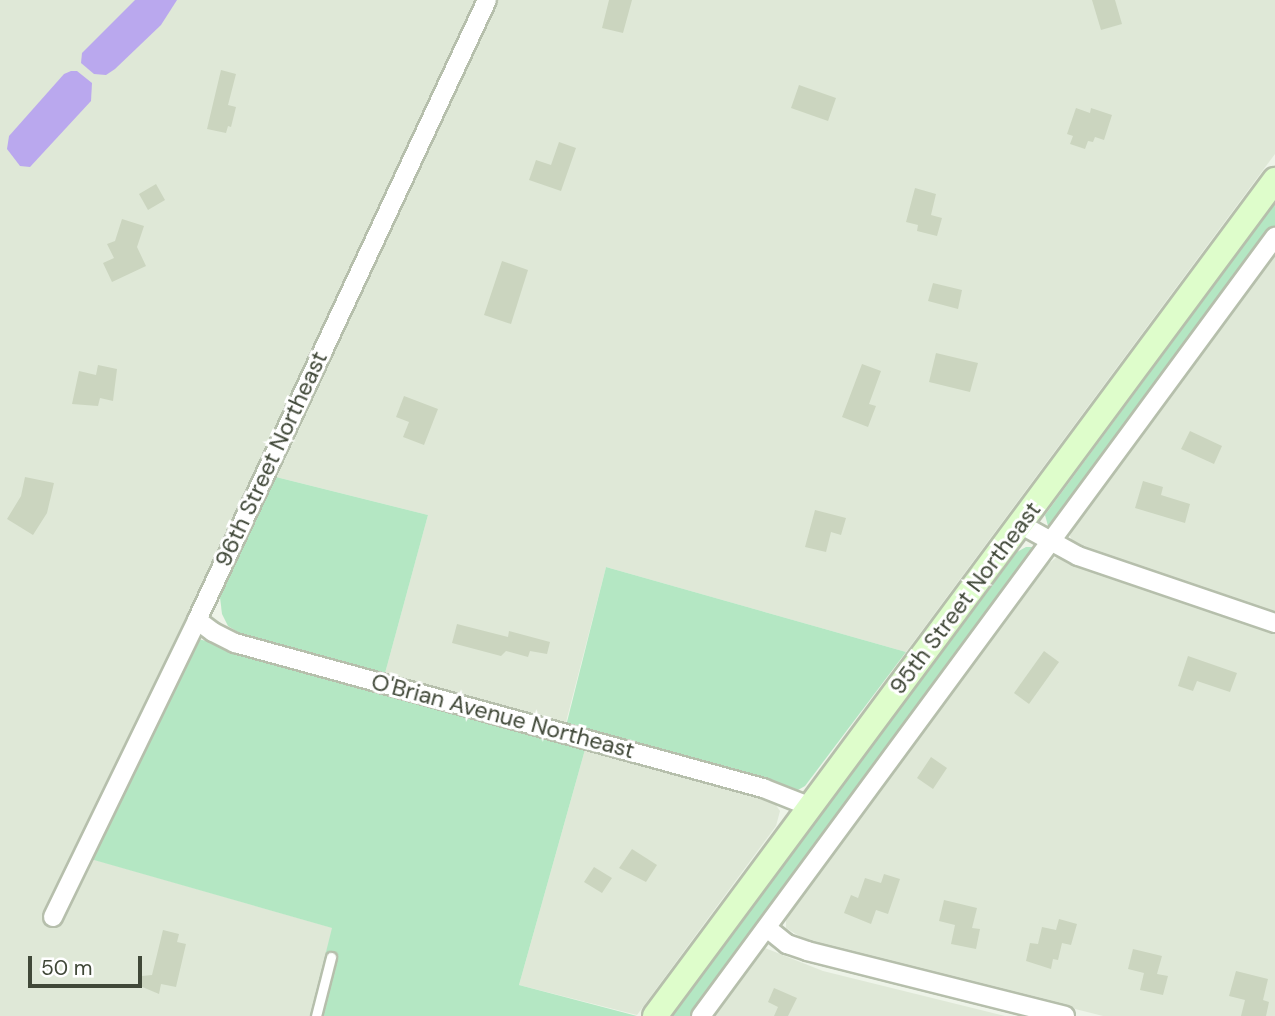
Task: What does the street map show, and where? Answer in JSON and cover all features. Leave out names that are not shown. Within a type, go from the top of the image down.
[{"type":"main road","name":"95th Street Northeast","points":[[655,1016],[1275,180]]},
{"type":"street","name":"96th Street Northeast","points":[[53,917],[198,620],[487,0]]},
{"type":"street","points":[[701,1016],[1275,237]]},
{"type":"street","points":[[1020,524],[1078,556],[1275,623]]},
{"type":"street","name":"O'Brian Avenue Northeast","points":[[198,620],[213,632],[236,643],[763,788],[811,807]]},
{"type":"street","points":[[767,928],[787,944],[807,951],[1065,1016]]},
{"type":"lane","points":[[316,1016],[331,957]]},
{"type":"shaded area","points":[[0,0],[481,0],[78,855],[333,928],[310,1016],[0,1016]]},
{"type":"shaded area","points":[[135,0],[177,0],[161,25],[115,69],[106,75],[94,74],[81,63],[82,53]]},
{"type":"shaded area","points":[[496,0],[1275,0],[1275,154],[906,652],[606,567],[565,726],[384,677],[428,515],[272,476]]},
{"type":"shaded area","points":[[77,71],[92,83],[91,101],[30,167],[20,166],[7,149],[9,136],[64,74]]},
{"type":"shaded area","points":[[1275,250],[1275,616],[1089,553],[1073,543],[1070,536],[1072,526]]},
{"type":"shaded area","points":[[1057,557],[1275,632],[1275,1016],[1103,1016],[807,941],[786,928],[786,914],[1042,569]]},
{"type":"shaded area","points":[[586,746],[771,798],[780,811],[776,826],[637,1015],[519,985]]},
{"type":"shaded area","points":[[765,948],[823,971],[1005,1016],[710,1016],[758,950]]},
{"type":"green space","points":[[1275,203],[1275,227],[1144,405],[1051,527],[1048,526],[1045,515]]},
{"type":"green space","points":[[272,476],[428,515],[384,677],[246,637],[228,626],[222,614],[219,589]]},
{"type":"green space","points":[[1032,547],[1031,557],[690,1016],[670,1016],[1017,552]]},
{"type":"green space","points":[[606,567],[906,652],[805,786],[798,790],[566,726]]},
{"type":"green space","points":[[195,638],[586,746],[519,985],[637,1016],[310,1016],[332,928],[87,858]]},
{"type":"building","points":[[609,0],[632,0],[623,33],[602,28]]},
{"type":"building","points":[[1092,0],[1115,0],[1122,24],[1101,30]]},
{"type":"building","points":[[221,70],[236,74],[228,105],[236,107],[231,127],[228,126],[226,133],[207,129]]},
{"type":"building","points":[[799,85],[836,98],[828,121],[791,108]]},
{"type":"building","points":[[1076,108],[1090,113],[1091,108],[1112,115],[1104,140],[1095,137],[1093,142],[1088,141],[1085,149],[1070,144],[1073,136],[1067,134]]},
{"type":"building","points":[[559,142],[576,148],[561,191],[529,180],[536,160],[551,165]]},
{"type":"building","points":[[156,184],[165,200],[148,210],[139,194]]},
{"type":"building","points":[[915,188],[936,194],[931,215],[942,218],[937,236],[917,231],[918,225],[906,222]]},
{"type":"building","points":[[122,219],[144,226],[137,247],[146,266],[112,282],[103,263],[114,258],[107,244],[115,241]]},
{"type":"building","points":[[502,261],[528,270],[511,324],[484,315]]},
{"type":"building","points":[[933,283],[962,290],[958,309],[928,301]]},
{"type":"building","points":[[936,353],[978,363],[970,392],[929,382]]},
{"type":"building","points":[[862,364],[881,371],[869,404],[876,406],[868,427],[842,417]]},
{"type":"building","points":[[98,365],[117,369],[113,401],[100,398],[98,406],[72,404],[79,371],[96,375]]},
{"type":"building","points":[[404,396],[438,409],[424,445],[403,437],[409,422],[396,417]]},
{"type":"building","points":[[1190,431],[1222,446],[1214,464],[1181,449]]},
{"type":"building","points":[[25,477],[54,483],[47,513],[33,535],[7,519],[21,496]]},
{"type":"building","points":[[1143,481],[1163,487],[1161,495],[1190,504],[1185,523],[1135,508]]},
{"type":"building","points":[[815,510],[846,518],[841,535],[831,532],[826,552],[805,547]]},
{"type":"building","points":[[457,624],[508,637],[509,631],[550,642],[547,654],[530,651],[528,657],[506,651],[501,656],[452,643]]},
{"type":"building","points":[[1044,651],[1059,662],[1029,704],[1014,693]]},
{"type":"building","points":[[1188,656],[1237,673],[1230,692],[1197,681],[1193,691],[1178,686]]},
{"type":"building","points":[[931,757],[947,768],[933,789],[917,778]]},
{"type":"building","points":[[632,849],[657,865],[646,882],[619,868]]},
{"type":"building","points":[[594,867],[612,878],[602,893],[584,882]]},
{"type":"building","points":[[884,874],[900,879],[888,914],[876,910],[871,924],[844,913],[851,895],[858,898],[865,878],[881,883]]},
{"type":"building","points":[[944,900],[977,908],[972,928],[980,929],[976,949],[951,944],[955,925],[939,921]]},
{"type":"building","points":[[1059,919],[1077,924],[1071,945],[1062,943],[1058,960],[1053,959],[1051,969],[1026,961],[1030,943],[1038,944],[1042,927],[1056,930]]},
{"type":"building","points":[[163,930],[179,934],[177,942],[186,944],[176,987],[161,984],[159,994],[140,986],[138,981],[142,976],[152,975]]},
{"type":"building","points":[[1133,949],[1162,956],[1157,974],[1168,976],[1163,995],[1140,990],[1144,973],[1128,969]]},
{"type":"building","points":[[1236,971],[1268,979],[1263,1000],[1269,1002],[1266,1016],[1241,1016],[1245,1000],[1229,996]]},
{"type":"building","points":[[774,988],[797,998],[788,1016],[774,1016],[778,1007],[768,1002]]}]
